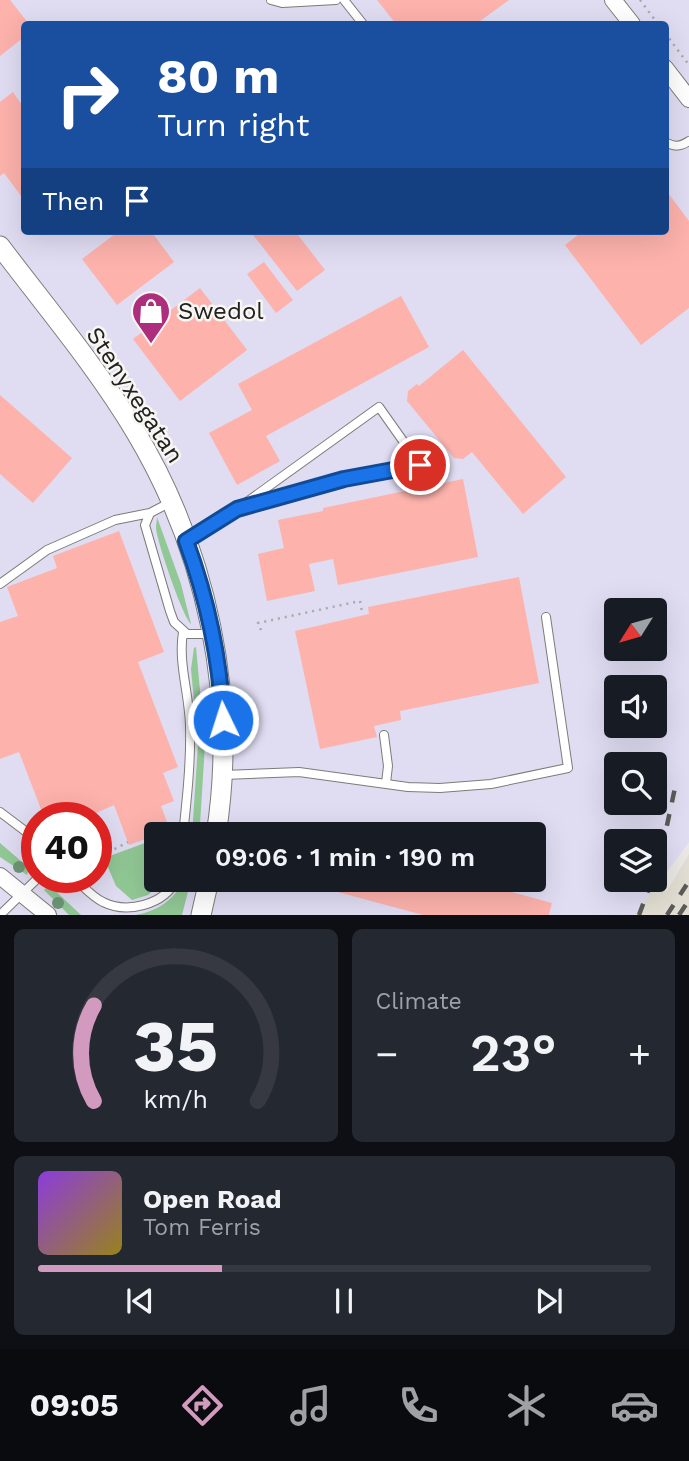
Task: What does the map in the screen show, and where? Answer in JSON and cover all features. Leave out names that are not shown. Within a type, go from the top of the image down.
[{"type":"street","points":[[613,0],[630,21]]},
{"type":"street","points":[[669,73],[689,99]]},
{"type":"street","name":"Stenyxegatan","points":[[0,246],[122,411],[158,473],[186,541],[197,571],[212,634],[222,693],[225,747],[217,822]]},
{"type":"street","points":[[0,876],[21,892]]},
{"type":"street","points":[[201,915],[206,892]]},
{"type":"street","points":[[22,893],[48,915]]},
{"type":"lane","points":[[271,0],[282,3],[337,0]]},
{"type":"lane","points":[[344,0],[361,21]]},
{"type":"lane","points":[[669,143],[680,146],[689,141]]},
{"type":"lane","points":[[186,541],[237,509],[379,407],[420,465],[344,479],[237,509]]},
{"type":"lane","points":[[0,584],[47,550],[115,520],[150,513],[171,502]]},
{"type":"lane","points":[[150,513],[146,517],[145,525],[174,622],[183,632],[198,636],[212,634]]},
{"type":"lane","points":[[222,775],[299,772],[440,788],[491,783],[568,768],[546,617]]},
{"type":"lane","points":[[183,632],[180,651],[190,723],[189,787],[185,822]]},
{"type":"lane","points":[[384,735],[388,766],[386,783]]},
{"type":"lane","points":[[0,813],[21,828]]},
{"type":"lane","points":[[90,893],[100,902],[117,908],[131,908],[154,900],[167,892]]},
{"type":"lane","points":[[0,915],[22,893]]},
{"type":"path","points":[[639,0],[656,21]]},
{"type":"path","points":[[669,38],[689,65]]},
{"type":"path","points":[[261,630],[258,623],[360,601],[362,612]]},
{"type":"path","points":[[112,850],[128,842]]},
{"type":"shaded area","points":[[0,0],[689,0],[689,842],[667,872],[667,829],[604,829],[604,892],[652,892],[635,915],[0,915]]},
{"type":"shaded area","points":[[689,854],[689,915],[617,915],[636,892],[667,891]]},
{"type":"green space","points":[[157,517],[181,584],[191,624],[165,563],[157,536]]},
{"type":"green space","points":[[196,647],[205,745],[200,822],[193,822],[198,745],[191,669]]},
{"type":"green space","points":[[0,843],[21,861],[21,871],[0,857]]},
{"type":"green space","points":[[144,843],[144,892],[151,892],[132,900],[116,886],[112,877],[112,855]]},
{"type":"green space","points":[[188,892],[182,915],[135,915],[164,904],[175,893]]},
{"type":"green space","points":[[47,893],[58,893],[81,915],[69,915]]},
{"type":"building","points":[[0,0],[10,0],[27,21],[21,21],[21,39],[0,56]]},
{"type":"building","points":[[377,0],[509,0],[480,21],[394,21]]},
{"type":"building","points":[[13,92],[21,104],[21,196],[4,173],[0,176],[0,102]]},
{"type":"building","points":[[669,194],[689,221],[689,308],[641,345],[565,245],[578,235],[669,235]]},
{"type":"building","points":[[114,235],[154,235],[174,262],[117,305],[82,259]]},
{"type":"building","points":[[253,235],[298,235],[325,270],[297,291]]},
{"type":"building","points":[[264,262],[293,300],[276,313],[247,274]]},
{"type":"building","points":[[200,288],[247,350],[180,401],[133,339]]},
{"type":"building","points":[[401,296],[429,347],[266,436],[280,461],[237,485],[209,433],[252,410],[238,384]]},
{"type":"building","points":[[463,350],[566,477],[523,514],[472,452],[463,459],[454,458],[407,401],[408,391],[417,384],[419,386]]},
{"type":"building","points":[[0,395],[72,458],[33,503],[0,474]]},
{"type":"building","points":[[463,479],[478,557],[338,585],[333,559],[309,564],[315,591],[267,601],[258,554],[284,548],[278,520]]},
{"type":"building","points":[[119,531],[164,652],[138,662],[178,767],[163,773],[174,801],[161,806],[167,822],[144,822],[144,840],[129,845],[112,802],[38,802],[19,752],[0,759],[0,622],[18,616],[7,587],[57,568],[53,556]]},
{"type":"building","points":[[519,577],[539,683],[400,711],[401,720],[374,726],[377,737],[320,749],[295,631],[369,614],[368,607]]},
{"type":"building","points":[[338,892],[511,892],[552,903],[549,915],[423,915]]},
{"type":"railway","points":[[666,829],[676,783]]},
{"type":"railway","points":[[667,915],[689,881]]},
{"type":"railway","points":[[639,915],[648,892]]},
{"type":"railway","points":[[679,915],[689,900]]},
{"type":"place","name":"Swedol","points":[[151,345]]},
{"type":"route","points":[[223,720],[222,693],[212,634],[197,571],[186,541],[237,509],[344,479],[420,465]]}]
